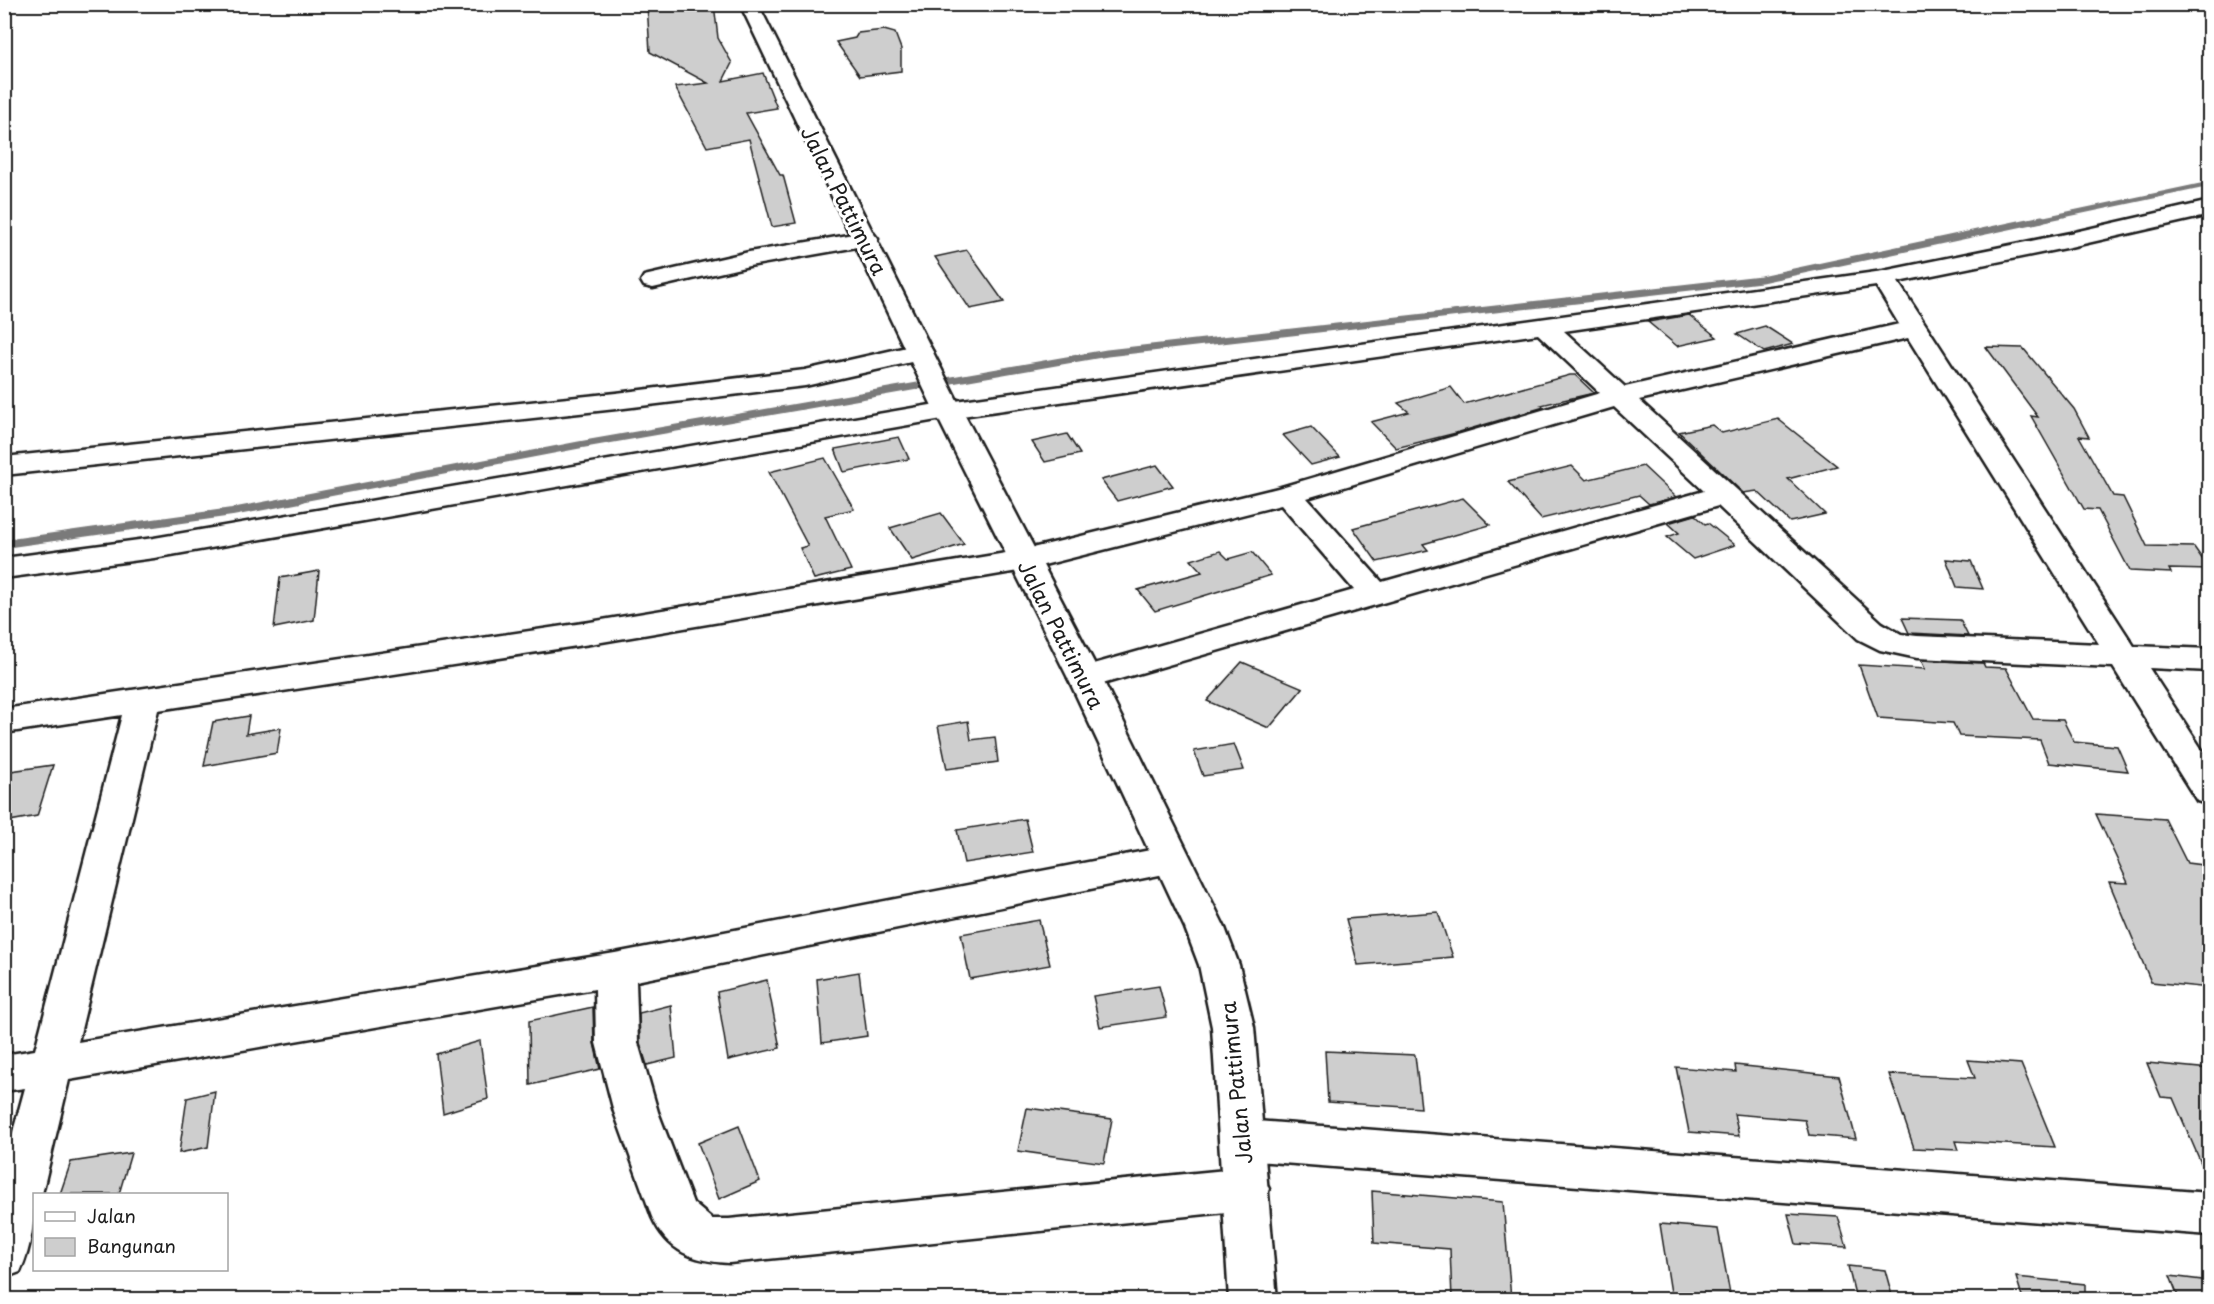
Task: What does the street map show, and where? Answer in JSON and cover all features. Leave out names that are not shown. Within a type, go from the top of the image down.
[{"type":"street","name":"Jalan Pattimura","points":[[749,4],[948,410],[1086,678],[1205,928],[1220,965],[1233,1027],[1243,1140],[1252,1299]]},
{"type":"street","points":[[4,568],[165,546],[948,410],[1882,278],[2070,240],[2210,208]]},
{"type":"street","points":[[653,281],[749,259],[866,239]]},
{"type":"street","points":[[1882,278],[1917,328],[2122,657],[2210,792]]},
{"type":"street","points":[[1544,326],[1870,631],[1883,640],[1900,646],[2210,660]]},
{"type":"street","points":[[4,721],[590,633],[1024,560],[1288,494],[1617,396],[1917,328]]},
{"type":"street","points":[[4,466],[616,401],[805,378],[920,352]]},
{"type":"street","points":[[1288,494],[1375,595]]},
{"type":"street","points":[[1086,678],[1543,544],[1724,495]]},
{"type":"street","points":[[4,1256],[54,1064],[143,700]]},
{"type":"street","points":[[4,1073],[615,969],[1171,860]]},
{"type":"street","points":[[615,969],[617,1042],[636,1112],[675,1217],[703,1240],[729,1241],[1246,1190]]},
{"type":"street","points":[[1243,1140],[2210,1214]]},
{"type":"building","points":[[647,4],[680,4],[681,8],[714,4],[718,38],[732,63],[723,81],[763,73],[777,108],[746,113],[780,175],[783,175],[796,223],[772,227],[749,139],[707,147],[675,87],[708,83],[650,52]]},
{"type":"building","points":[[884,30],[895,33],[901,49],[901,71],[860,76],[836,42],[855,38],[858,33]]},
{"type":"building","points":[[967,250],[1004,302],[970,309],[935,257]]},
{"type":"building","points":[[1689,315],[1717,337],[1677,346],[1648,322]]},
{"type":"building","points":[[1765,326],[1793,344],[1764,352],[1737,334]]},
{"type":"building","points":[[1986,347],[2023,348],[2074,409],[2089,437],[2079,436],[2113,496],[2123,497],[2147,546],[2194,547],[2210,570],[2169,569],[2171,573],[2130,571],[2098,510],[2084,509],[2031,416],[2038,417]]},
{"type":"building","points":[[1575,375],[1594,393],[1541,405],[1544,407],[1396,448],[1371,422],[1409,412],[1398,403],[1451,387],[1464,404]]},
{"type":"building","points":[[1778,419],[1837,466],[1788,479],[1825,514],[1790,522],[1757,491],[1743,493],[1679,432],[1712,425],[1722,433]]},
{"type":"building","points":[[1311,427],[1340,457],[1311,465],[1283,435]]},
{"type":"building","points":[[1067,434],[1080,454],[1045,462],[1032,442]]},
{"type":"building","points":[[899,437],[909,459],[844,472],[835,449]]},
{"type":"building","points":[[825,458],[854,509],[825,516],[851,570],[814,579],[800,548],[808,546],[769,472]]},
{"type":"building","points":[[1157,465],[1173,486],[1117,501],[1101,480]]},
{"type":"building","points":[[1572,466],[1586,480],[1643,466],[1676,497],[1649,504],[1639,495],[1541,519],[1508,482]]},
{"type":"building","points":[[1463,498],[1490,525],[1423,544],[1428,550],[1377,562],[1353,528]]},
{"type":"building","points":[[941,513],[964,544],[912,560],[890,528]]},
{"type":"building","points":[[1695,515],[1735,545],[1693,559],[1667,537],[1679,533],[1668,523]]},
{"type":"building","points":[[1220,551],[1228,559],[1252,552],[1271,575],[1155,611],[1138,590],[1202,572],[1191,560]]},
{"type":"building","points":[[1946,559],[1971,561],[1983,589],[1957,587]]},
{"type":"building","points":[[319,571],[314,620],[274,628],[280,578]]},
{"type":"building","points":[[1902,618],[1960,620],[1968,636],[1909,633]]},
{"type":"building","points":[[1921,660],[1983,663],[1985,667],[2006,668],[2033,719],[2063,720],[2074,742],[2117,746],[2128,771],[2049,763],[2040,740],[1959,736],[1953,723],[1878,718],[1859,665],[1925,669]]},
{"type":"building","points":[[1242,662],[1303,688],[1269,728],[1207,701]]},
{"type":"building","points":[[249,716],[246,734],[281,728],[277,753],[204,766],[213,722]]},
{"type":"building","points":[[968,721],[971,740],[995,737],[998,762],[947,769],[938,726]]},
{"type":"building","points":[[1234,744],[1244,770],[1203,776],[1194,751]]},
{"type":"building","points":[[53,765],[37,816],[4,822],[4,772]]},
{"type":"building","points":[[2096,814],[2165,819],[2187,863],[2210,866],[2210,988],[2151,982],[2109,882],[2128,883]]},
{"type":"building","points":[[1025,819],[1033,852],[964,863],[957,830]]},
{"type":"building","points":[[1438,912],[1453,957],[1358,965],[1346,919]]},
{"type":"building","points":[[1039,920],[1050,965],[970,979],[961,934]]},
{"type":"building","points":[[859,972],[867,1036],[822,1043],[817,979]]},
{"type":"building","points":[[767,980],[780,1048],[728,1060],[717,992]]},
{"type":"building","points":[[1159,986],[1167,1017],[1100,1027],[1093,996]]},
{"type":"building","points":[[671,1005],[676,1058],[647,1065],[640,1043],[639,1013]]},
{"type":"building","points":[[593,1007],[594,1043],[600,1069],[530,1085],[529,1021]]},
{"type":"building","points":[[480,1041],[488,1099],[443,1113],[436,1054]]},
{"type":"building","points":[[1325,1051],[1415,1055],[1421,1108],[1328,1102]]},
{"type":"building","points":[[1968,1060],[2021,1064],[2055,1147],[1955,1141],[1958,1150],[1914,1148],[1889,1074],[1975,1078]]},
{"type":"building","points":[[2147,1063],[2210,1069],[2210,1184],[2173,1098],[2161,1097]]},
{"type":"building","points":[[1735,1065],[1839,1076],[1856,1139],[1809,1135],[1805,1120],[1734,1114],[1739,1136],[1689,1132],[1676,1067],[1736,1072]]},
{"type":"building","points":[[215,1091],[208,1147],[179,1153],[187,1098]]},
{"type":"building","points":[[1027,1108],[1112,1119],[1104,1163],[1018,1151]]},
{"type":"building","points":[[739,1126],[760,1181],[719,1199],[698,1143]]},
{"type":"building","points":[[131,1153],[119,1193],[60,1193],[71,1162]]},
{"type":"building","points":[[1372,1191],[1503,1202],[1511,1299],[1452,1299],[1450,1249],[1374,1243]]},
{"type":"building","points":[[1788,1214],[1838,1217],[1847,1247],[1796,1244]]},
{"type":"building","points":[[1660,1224],[1718,1229],[1731,1299],[1672,1299]]},
{"type":"building","points":[[1848,1266],[1885,1270],[1893,1299],[1856,1299]]},
{"type":"building","points":[[2170,1276],[2210,1281],[2210,1299],[2179,1299]]},
{"type":"building","points":[[2016,1277],[2085,1284],[2085,1299],[2023,1299]]},
{"type":"waterway","points":[[2035,221],[2210,184]]},
{"type":"waterway","points":[[292,500],[579,445],[1107,353],[1761,279],[2042,219]]},
{"type":"waterway","points":[[4,544],[232,512],[300,499]]}]
